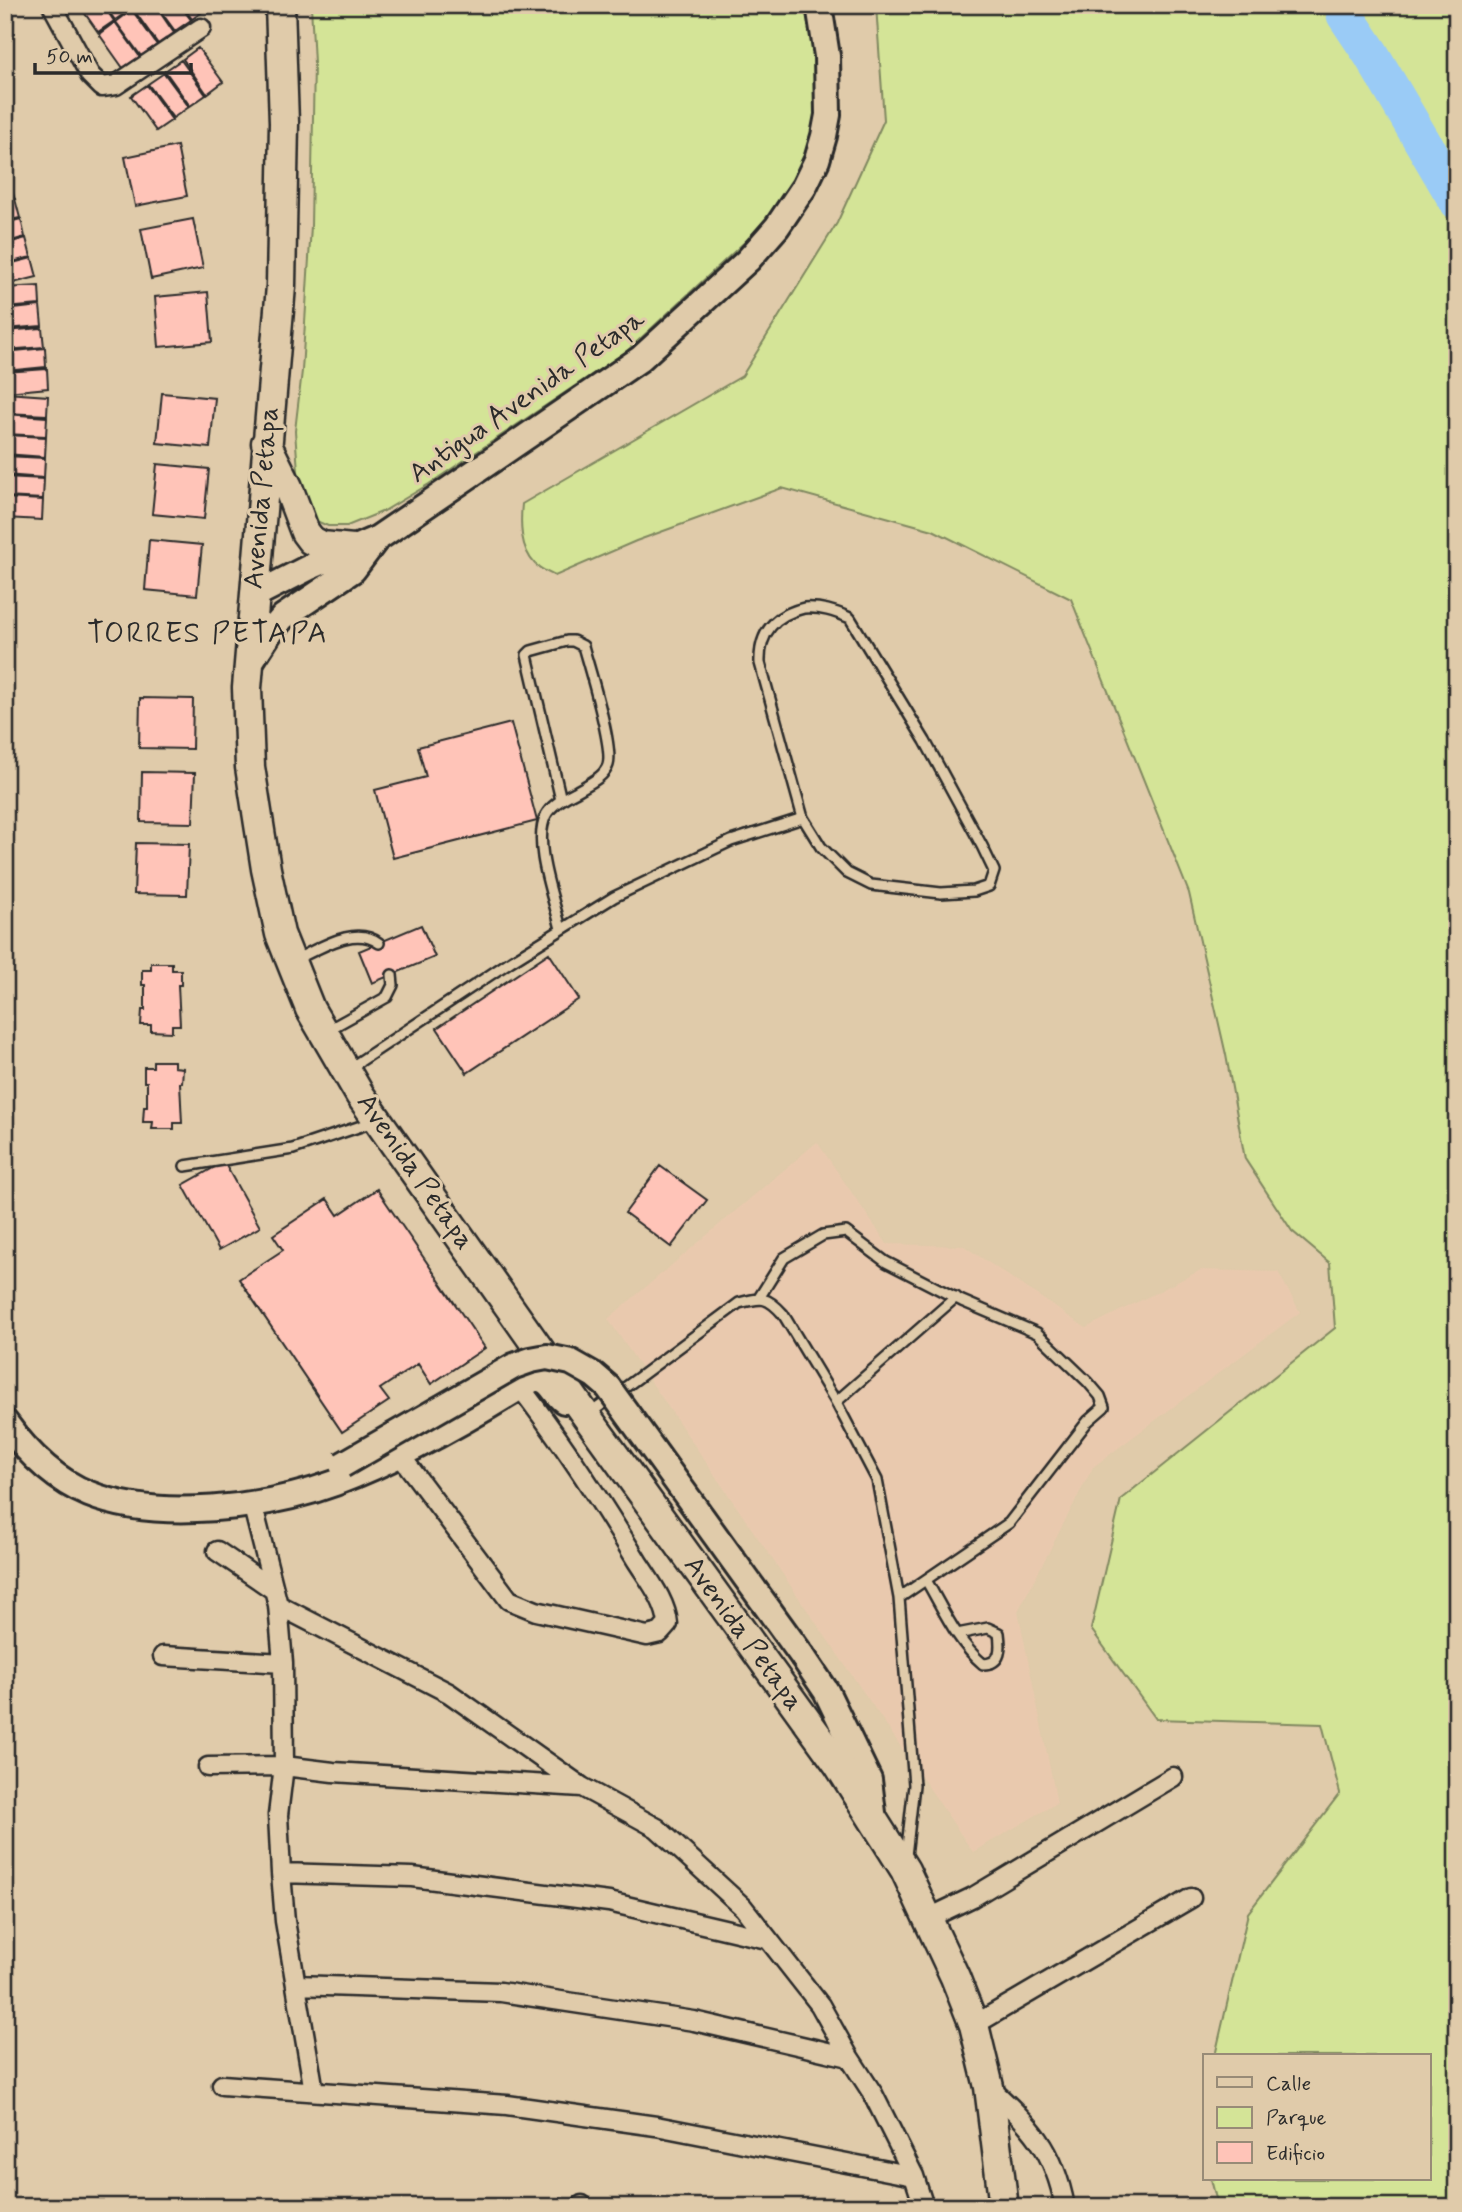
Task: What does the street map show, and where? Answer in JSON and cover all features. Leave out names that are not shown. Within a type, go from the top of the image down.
[{"type":"main road","name":"Avenida Petapa","points":[[280,5],[284,123],[281,286],[248,667],[250,767],[266,869],[280,934],[322,1033],[345,1072],[584,1413],[838,1764],[905,1870],[929,1918],[974,2025],[989,2087],[1004,2207]]},
{"type":"main road","name":"Antigua Avenida Petapa","points":[[255,594],[365,544],[640,359],[748,260],[777,227],[804,187],[817,160],[828,115],[827,56],[820,5]]},
{"type":"main road","points":[[266,443],[288,487],[305,532],[312,540],[322,546],[365,544]]},
{"type":"main road","name":"Antigua Avenida Petapa","points":[[248,667],[283,617],[352,570],[365,544]]},
{"type":"main road","points":[[282,1498],[514,1366],[547,1357],[583,1367],[608,1387],[826,1692],[869,1780],[874,1821]]},
{"type":"main road","points":[[5,1422],[23,1447],[54,1473],[87,1493],[135,1506],[191,1510],[282,1498],[334,1483],[400,1455],[533,1379],[542,1378],[548,1381],[561,1400],[584,1413]]},
{"type":"street","points":[[52,5],[90,75],[102,87],[116,85],[201,28]]},
{"type":"street","points":[[400,1455],[509,1600],[536,1611],[634,1634],[647,1636],[660,1633],[668,1624],[662,1602],[605,1506],[520,1387]]},
{"type":"street","points":[[252,1503],[276,1597],[283,1663],[284,1766],[278,1815],[281,1873],[285,1921],[314,2091]]},
{"type":"street","points":[[217,1550],[276,1597],[449,1693],[582,1787],[657,1828],[743,1907],[820,2005],[873,2094],[914,2176],[924,2207]]},
{"type":"street","points":[[163,1656],[283,1663]]},
{"type":"street","points":[[208,1768],[284,1766],[333,1772],[582,1787]]},
{"type":"street","points":[[929,1918],[973,1896],[1173,1777]]},
{"type":"street","points":[[281,1873],[412,1877],[609,1902],[767,1939]]},
{"type":"street","points":[[974,2025],[1191,1898]]},
{"type":"street","points":[[297,1985],[500,1992],[694,2021],[849,2057]]},
{"type":"street","points":[[222,2085],[507,2105],[656,2126],[914,2176]]},
{"type":"street","points":[[989,2087],[1028,2123],[1050,2154],[1061,2185],[1065,2207]]},
{"type":"lane","points":[[816,608],[835,611],[850,618],[925,741],[982,846],[994,871],[993,880],[989,886],[981,889],[954,893],[871,885],[847,873],[821,847],[803,818],[760,663],[760,651],[767,629],[774,622],[790,612],[816,608]]},
{"type":"lane","points":[[561,800],[527,655],[531,651],[573,640],[583,646],[608,743],[609,764],[601,775],[547,812],[541,836],[543,856],[561,929]]},
{"type":"lane","points":[[345,1072],[614,897],[731,841],[803,818]]},
{"type":"lane","points":[[290,962],[352,935],[365,935],[379,943]]},
{"type":"lane","points":[[322,1033],[387,997],[393,985],[391,975]]},
{"type":"lane","points":[[185,1166],[293,1149],[378,1121]]},
{"type":"lane","points":[[759,1298],[784,1258],[823,1235],[846,1232],[886,1262],[1037,1333],[1100,1396],[1104,1407],[1088,1421],[1009,1523],[899,1598]]},
{"type":"lane","points":[[836,1402],[956,1297]]},
{"type":"lane","points":[[584,1413],[739,1303],[759,1298],[772,1302],[783,1314],[836,1402],[877,1480],[899,1598],[914,1786],[905,1870]]},
{"type":"lane","points":[[926,1580],[957,1634],[967,1650],[983,1664],[993,1662],[998,1657],[1001,1649],[999,1633],[988,1628],[957,1634]]},
{"type":"shaded area","points":[[817,1142],[887,1244],[964,1246],[1086,1328],[1201,1270],[1278,1272],[1300,1312],[1093,1467],[1018,1611],[1057,1803],[973,1852],[608,1319]]},
{"type":"green space","points":[[311,5],[819,5],[827,56],[804,187],[627,351],[429,484],[384,511],[347,526],[328,526],[314,520],[299,484],[295,431],[302,371],[311,226],[314,63]]},
{"type":"green space","points":[[876,5],[1457,5],[1457,2207],[1218,2207],[1211,2180],[1430,2180],[1430,2054],[1215,2054],[1248,1913],[1340,1793],[1322,1724],[1156,1719],[1091,1629],[1121,1499],[1335,1328],[1330,1263],[1292,1231],[1245,1159],[1226,1055],[1189,893],[1071,599],[933,530],[782,488],[636,541],[555,576],[535,564],[526,551],[521,528],[522,504],[742,376],[837,223],[884,120]]},
{"type":"building","points":[[79,5],[103,5],[114,21],[98,32]]},
{"type":"building","points":[[104,5],[128,5],[131,9],[115,20]]},
{"type":"building","points":[[139,5],[155,5],[174,33],[158,44],[133,9]]},
{"type":"building","points":[[156,5],[180,5],[191,20],[175,31]]},
{"type":"building","points":[[182,5],[207,5],[208,8],[192,19]]},
{"type":"building","points":[[132,10],[157,45],[141,56],[116,22]]},
{"type":"building","points":[[115,22],[140,57],[123,68],[99,34]]},
{"type":"building","points":[[198,48],[223,82],[207,94],[183,59]]},
{"type":"building","points":[[181,60],[206,95],[190,106],[165,71]]},
{"type":"building","points":[[164,73],[189,107],[173,118],[148,84]]},
{"type":"building","points":[[147,85],[172,120],[156,131],[131,96]]},
{"type":"building","points":[[177,146],[187,196],[135,206],[125,157]]},
{"type":"building","points":[[9,179],[14,197],[5,200],[5,180]]},
{"type":"building","points":[[15,199],[20,218],[5,221],[5,201]]},
{"type":"building","points":[[21,219],[25,237],[5,243],[5,223]]},
{"type":"building","points":[[193,219],[203,268],[151,279],[141,229]]},
{"type":"building","points":[[26,238],[31,257],[5,264],[5,244]]},
{"type":"building","points":[[32,258],[37,277],[5,285],[5,265]]},
{"type":"building","points":[[39,286],[40,305],[5,308],[5,288]]},
{"type":"building","points":[[208,292],[212,342],[159,347],[155,297]]},
{"type":"building","points":[[40,306],[42,326],[5,329],[5,310]]},
{"type":"building","points":[[42,328],[44,347],[5,350],[5,331]]},
{"type":"building","points":[[45,348],[46,367],[5,371],[5,352]]},
{"type":"building","points":[[47,369],[48,388],[6,392],[5,372]]},
{"type":"building","points":[[6,393],[48,396],[47,415],[5,413]]},
{"type":"building","points":[[162,393],[215,398],[210,448],[157,443]]},
{"type":"building","points":[[5,414],[47,417],[46,436],[5,434]]},
{"type":"building","points":[[5,435],[46,437],[45,457],[5,454]]},
{"type":"building","points":[[5,456],[45,458],[44,478],[5,475]]},
{"type":"building","points":[[157,464],[209,469],[204,519],[152,514]]},
{"type":"building","points":[[5,477],[44,479],[43,499],[5,497]]},
{"type":"building","points":[[5,498],[43,500],[42,520],[5,518]]},
{"type":"building","points":[[149,540],[202,545],[197,595],[145,590]]},
{"type":"building","points":[[140,698],[193,699],[192,749],[139,748]]},
{"type":"building","points":[[511,723],[537,821],[393,858],[375,790],[426,777],[418,747]]},
{"type":"building","points":[[142,772],[195,773],[193,823],[141,822]]},
{"type":"building","points":[[136,843],[189,844],[187,895],[134,894]]},
{"type":"building","points":[[421,925],[435,957],[372,983],[359,951]]},
{"type":"building","points":[[549,953],[579,999],[467,1073],[437,1028]]},
{"type":"building","points":[[151,963],[172,963],[172,970],[181,970],[181,985],[178,985],[180,1025],[172,1025],[172,1032],[151,1031],[151,1025],[141,1025],[142,1010],[145,1010],[142,970],[151,970]]},
{"type":"building","points":[[153,1061],[174,1061],[174,1067],[183,1068],[180,1083],[182,1123],[174,1123],[174,1129],[152,1129],[153,1122],[143,1122],[144,1107],[147,1107],[144,1067],[153,1067]]},
{"type":"building","points":[[224,1162],[260,1227],[219,1250],[183,1185]]},
{"type":"building","points":[[660,1166],[707,1200],[671,1247],[625,1213]]},
{"type":"building","points":[[377,1189],[485,1348],[431,1384],[418,1364],[380,1389],[389,1401],[342,1432],[239,1279],[283,1250],[273,1235],[327,1199],[338,1215]]},
{"type":"waterway","points":[[1343,5],[1345,15],[1371,54],[1457,201]]},
{"type":"district","name":"TORRES PETAPA","points":[[208,633]]}]
